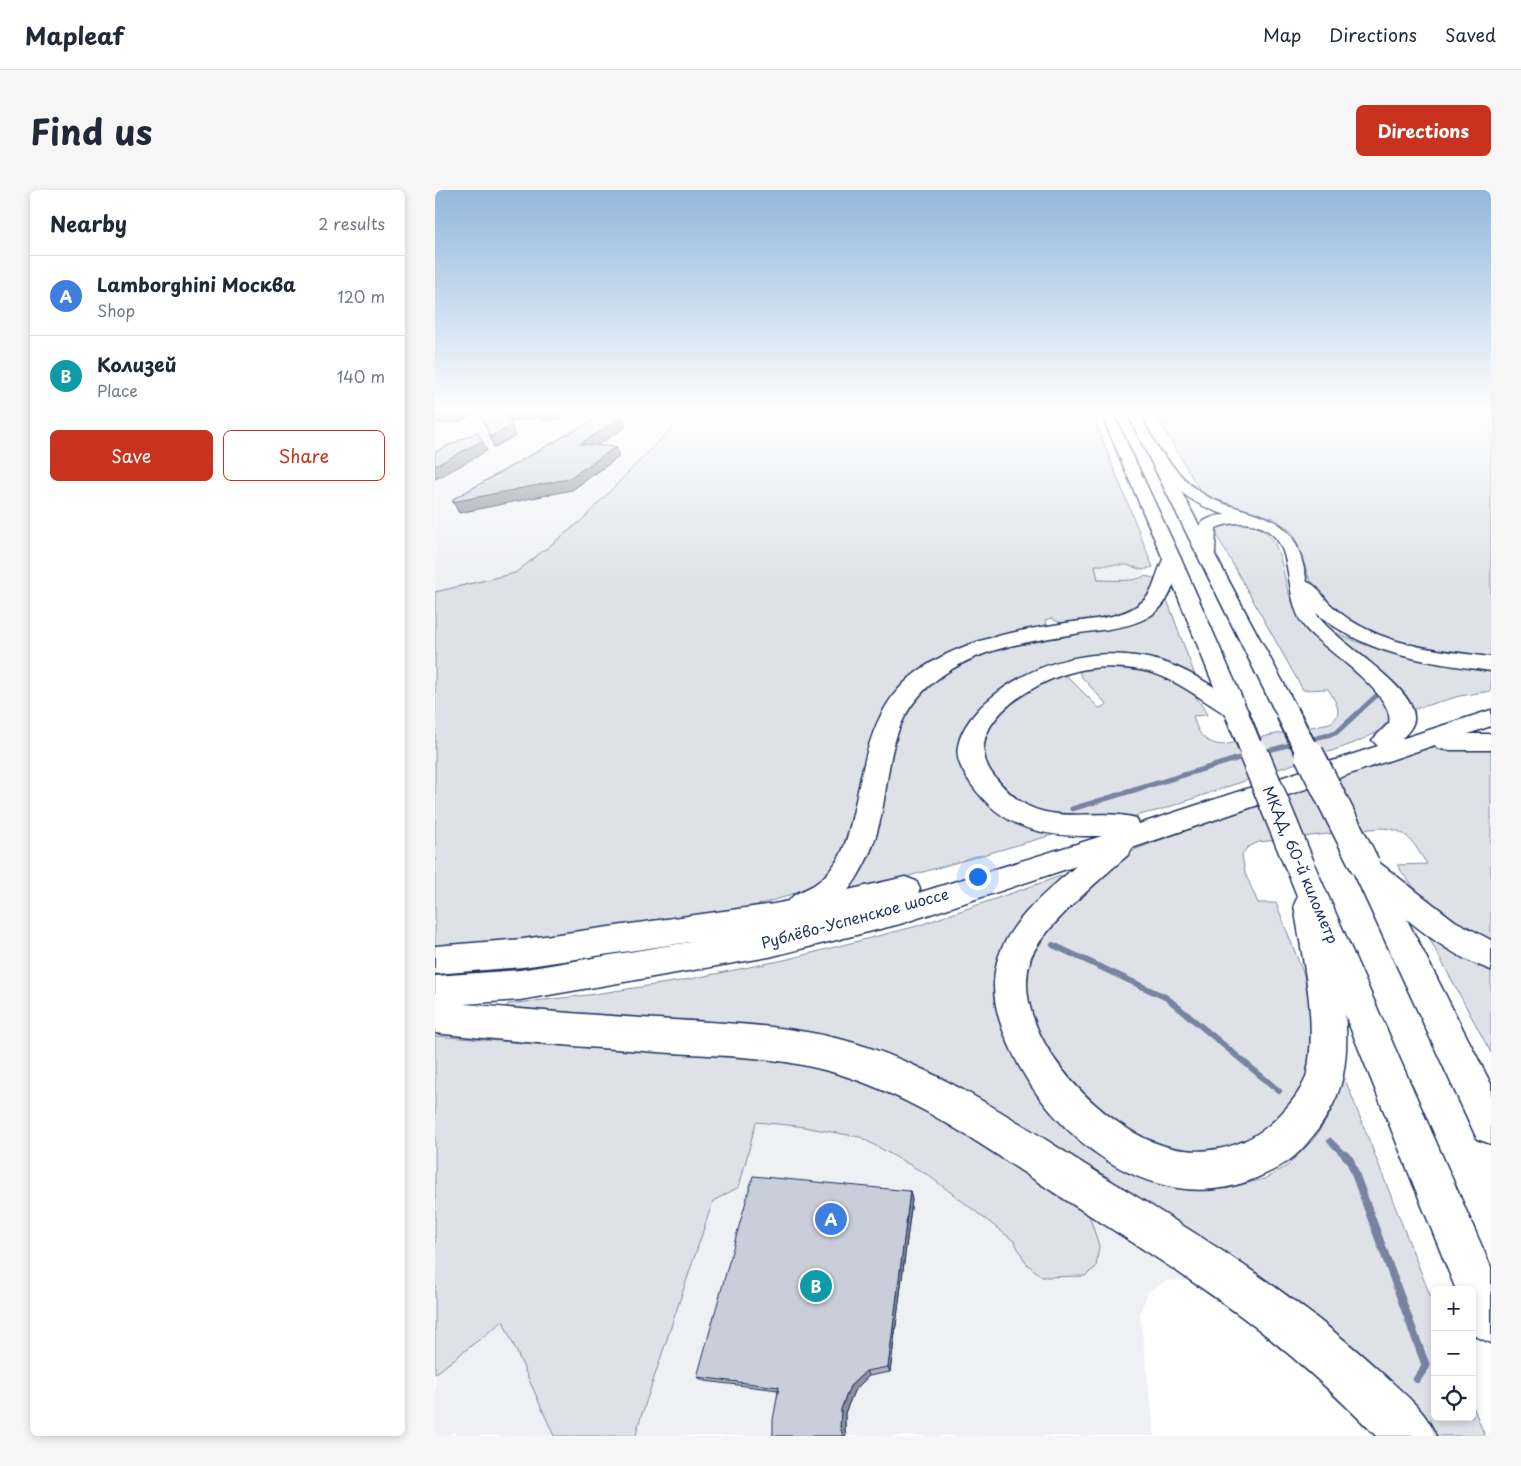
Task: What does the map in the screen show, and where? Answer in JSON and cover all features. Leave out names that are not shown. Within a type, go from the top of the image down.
[{"type":"main road","name":"МКАД, 60-й километр","points":[[1131,469],[1236,712],[1491,1320]]},
{"type":"main road","points":[[1162,469],[1366,867],[1491,1125]]},
{"type":"main road","points":[[1169,469],[1197,498],[1264,523],[1273,527],[1284,536],[1297,576],[1302,604],[1311,622],[1333,645],[1381,682],[1399,703],[1403,711],[1403,719],[1399,727],[1385,740]]},
{"type":"main road","points":[[1206,554],[1206,531],[1212,522],[1231,519],[1264,523]]},
{"type":"main road","points":[[774,917],[809,904],[828,892],[851,865],[865,822],[885,732],[894,711],[904,696],[917,684],[946,663],[983,646],[1035,634],[1115,621],[1143,610],[1159,595],[1165,585],[1171,559]]},
{"type":"main road","points":[[1297,576],[1321,608],[1367,639],[1410,652],[1491,664]]},
{"type":"main road","points":[[1126,832],[1063,825],[1036,819],[1006,806],[994,795],[971,761],[969,751],[971,740],[987,714],[1014,690],[1047,672],[1065,666],[1101,661],[1141,663],[1159,668],[1177,675],[1236,712]]},
{"type":"main road","name":"Рублёво-Успенское шоссе","points":[[435,992],[520,984],[769,943],[900,911],[1385,740],[1491,707]]},
{"type":"main road","name":"Рублёво-Успенское шоссе","points":[[435,960],[523,953],[774,917],[880,896],[1126,832],[1491,718]]},
{"type":"main road","points":[[1412,743],[1491,742]]},
{"type":"main road","points":[[1126,832],[1057,902],[1023,941],[1013,960],[1010,976],[1010,995],[1025,1044],[1067,1104],[1095,1128],[1126,1149],[1155,1163],[1187,1170],[1224,1169],[1257,1158],[1285,1139],[1307,1113],[1325,1076],[1329,1039],[1324,994],[1303,871]]},
{"type":"main road","points":[[1366,867],[1444,930],[1491,956]]},
{"type":"main road","points":[[435,1017],[627,1034],[766,1043],[814,1050],[854,1060],[895,1077],[977,1120],[1225,1277],[1301,1333],[1353,1378],[1411,1436]]},
{"type":"shaded area","points":[[435,469],[631,469],[581,521],[515,573],[435,592]]},
{"type":"shaded area","points":[[631,469],[1114,469],[1153,567],[1143,570],[1127,565],[1095,565],[1098,580],[1132,580],[1148,576],[1155,579],[1157,583],[1141,604],[1123,613],[1082,623],[1069,624],[1052,618],[1045,620],[1047,623],[1043,627],[905,684],[891,699],[880,720],[855,817],[838,865],[819,882],[785,897],[750,907],[514,943],[435,949],[435,592],[515,573],[581,521]]},
{"type":"shaded area","points":[[1187,469],[1491,469],[1491,660],[1424,652],[1349,626],[1317,593],[1309,578],[1295,537],[1290,530],[1274,518],[1224,503],[1202,494]]},
{"type":"shaded area","points":[[1233,523],[1252,525],[1265,531],[1279,553],[1290,596],[1297,611],[1313,630],[1367,675],[1382,695],[1393,717],[1376,733],[1352,744],[1160,810],[1122,819],[1061,818],[1019,806],[983,769],[982,734],[1007,703],[1054,674],[1065,675],[1099,708],[1107,705],[1081,676],[1079,671],[1086,667],[1124,667],[1166,676],[1189,690],[1199,701],[1207,715],[1193,716],[1197,727],[1202,736],[1216,744],[1223,745],[1330,723],[1335,719],[1338,711],[1328,689],[1303,690],[1216,534],[1219,526]]},
{"type":"shaded area","points":[[1094,565],[1127,565],[1143,570],[1145,576],[1140,576],[1135,580],[1098,580]]},
{"type":"shaded area","points":[[1166,597],[1197,681],[1140,659],[1024,677],[964,763],[1063,832],[860,890],[845,892],[893,732],[923,685],[987,650],[1119,624]]},
{"type":"shaded area","points":[[1325,626],[1344,636],[1384,651],[1427,660],[1491,668],[1491,691],[1460,696],[1411,710]]},
{"type":"shaded area","points":[[1452,746],[1491,747],[1491,948],[1439,912],[1407,879],[1397,865],[1427,864],[1409,838],[1397,831],[1379,828],[1259,842],[1248,847],[1242,854],[1245,873],[1258,903],[1276,903],[1304,975],[1312,1016],[1311,1070],[1296,1099],[1273,1127],[1217,1156],[1158,1150],[1104,1121],[1039,1042],[1024,996],[1027,960],[1066,908],[1110,868],[1136,849],[1384,757],[1414,748]]},
{"type":"shaded area","points":[[1078,870],[1014,937],[1015,1052],[1188,1186],[1228,1188],[1264,1179],[1287,1166],[1314,1139],[1330,1114],[1343,1074],[1431,1298],[1431,1421],[1476,1421],[1476,1414],[1485,1436],[1431,1436],[902,1066],[503,1014],[508,1004],[588,995],[680,981],[784,960],[917,926]]},
{"type":"shaded area","points":[[1421,923],[1491,966],[1491,1053]]},
{"type":"shaded area","points":[[435,1036],[586,1048],[759,1056],[808,1062],[889,1091],[970,1132],[1089,1215],[1099,1246],[1096,1267],[1085,1276],[1042,1277],[1026,1263],[1014,1241],[928,1175],[860,1137],[798,1126],[756,1122],[739,1187],[713,1201],[636,1436],[554,1436],[503,1321],[435,1374]]},
{"type":"shaded area","points":[[756,1122],[798,1126],[860,1137],[928,1175],[1014,1241],[1026,1263],[1099,1246],[1089,1215],[1189,1280],[1166,1281],[1148,1292],[1140,1314],[1155,1436],[636,1436],[713,1201],[739,1187]]},
{"type":"shaded area","points":[[503,1321],[554,1436],[456,1436],[454,1431],[448,1436],[435,1436],[435,1374]]},
{"type":"building","points":[[506,469],[583,469],[568,479],[453,502],[453,499]]},
{"type":"building","points":[[753,1176],[910,1191],[888,1367],[866,1371],[850,1386],[841,1409],[840,1427],[843,1436],[773,1436],[773,1420],[779,1387],[697,1377]]},
{"type":"waterway","points":[[1308,740],[1336,733],[1377,695]]},
{"type":"waterway","points":[[1262,752],[1297,743]]},
{"type":"waterway","points":[[1072,809],[1246,756]]},
{"type":"waterway","points":[[1053,945],[1167,998],[1279,1091]]},
{"type":"waterway","points":[[1330,1141],[1346,1157]]},
{"type":"waterway","points":[[1345,1155],[1350,1160],[1426,1366],[1417,1379]]},
{"type":"place","name":"Lamborghini Москва","points":[[831,1219]]},
{"type":"place","name":"Колизей","points":[[816,1286]]}]
